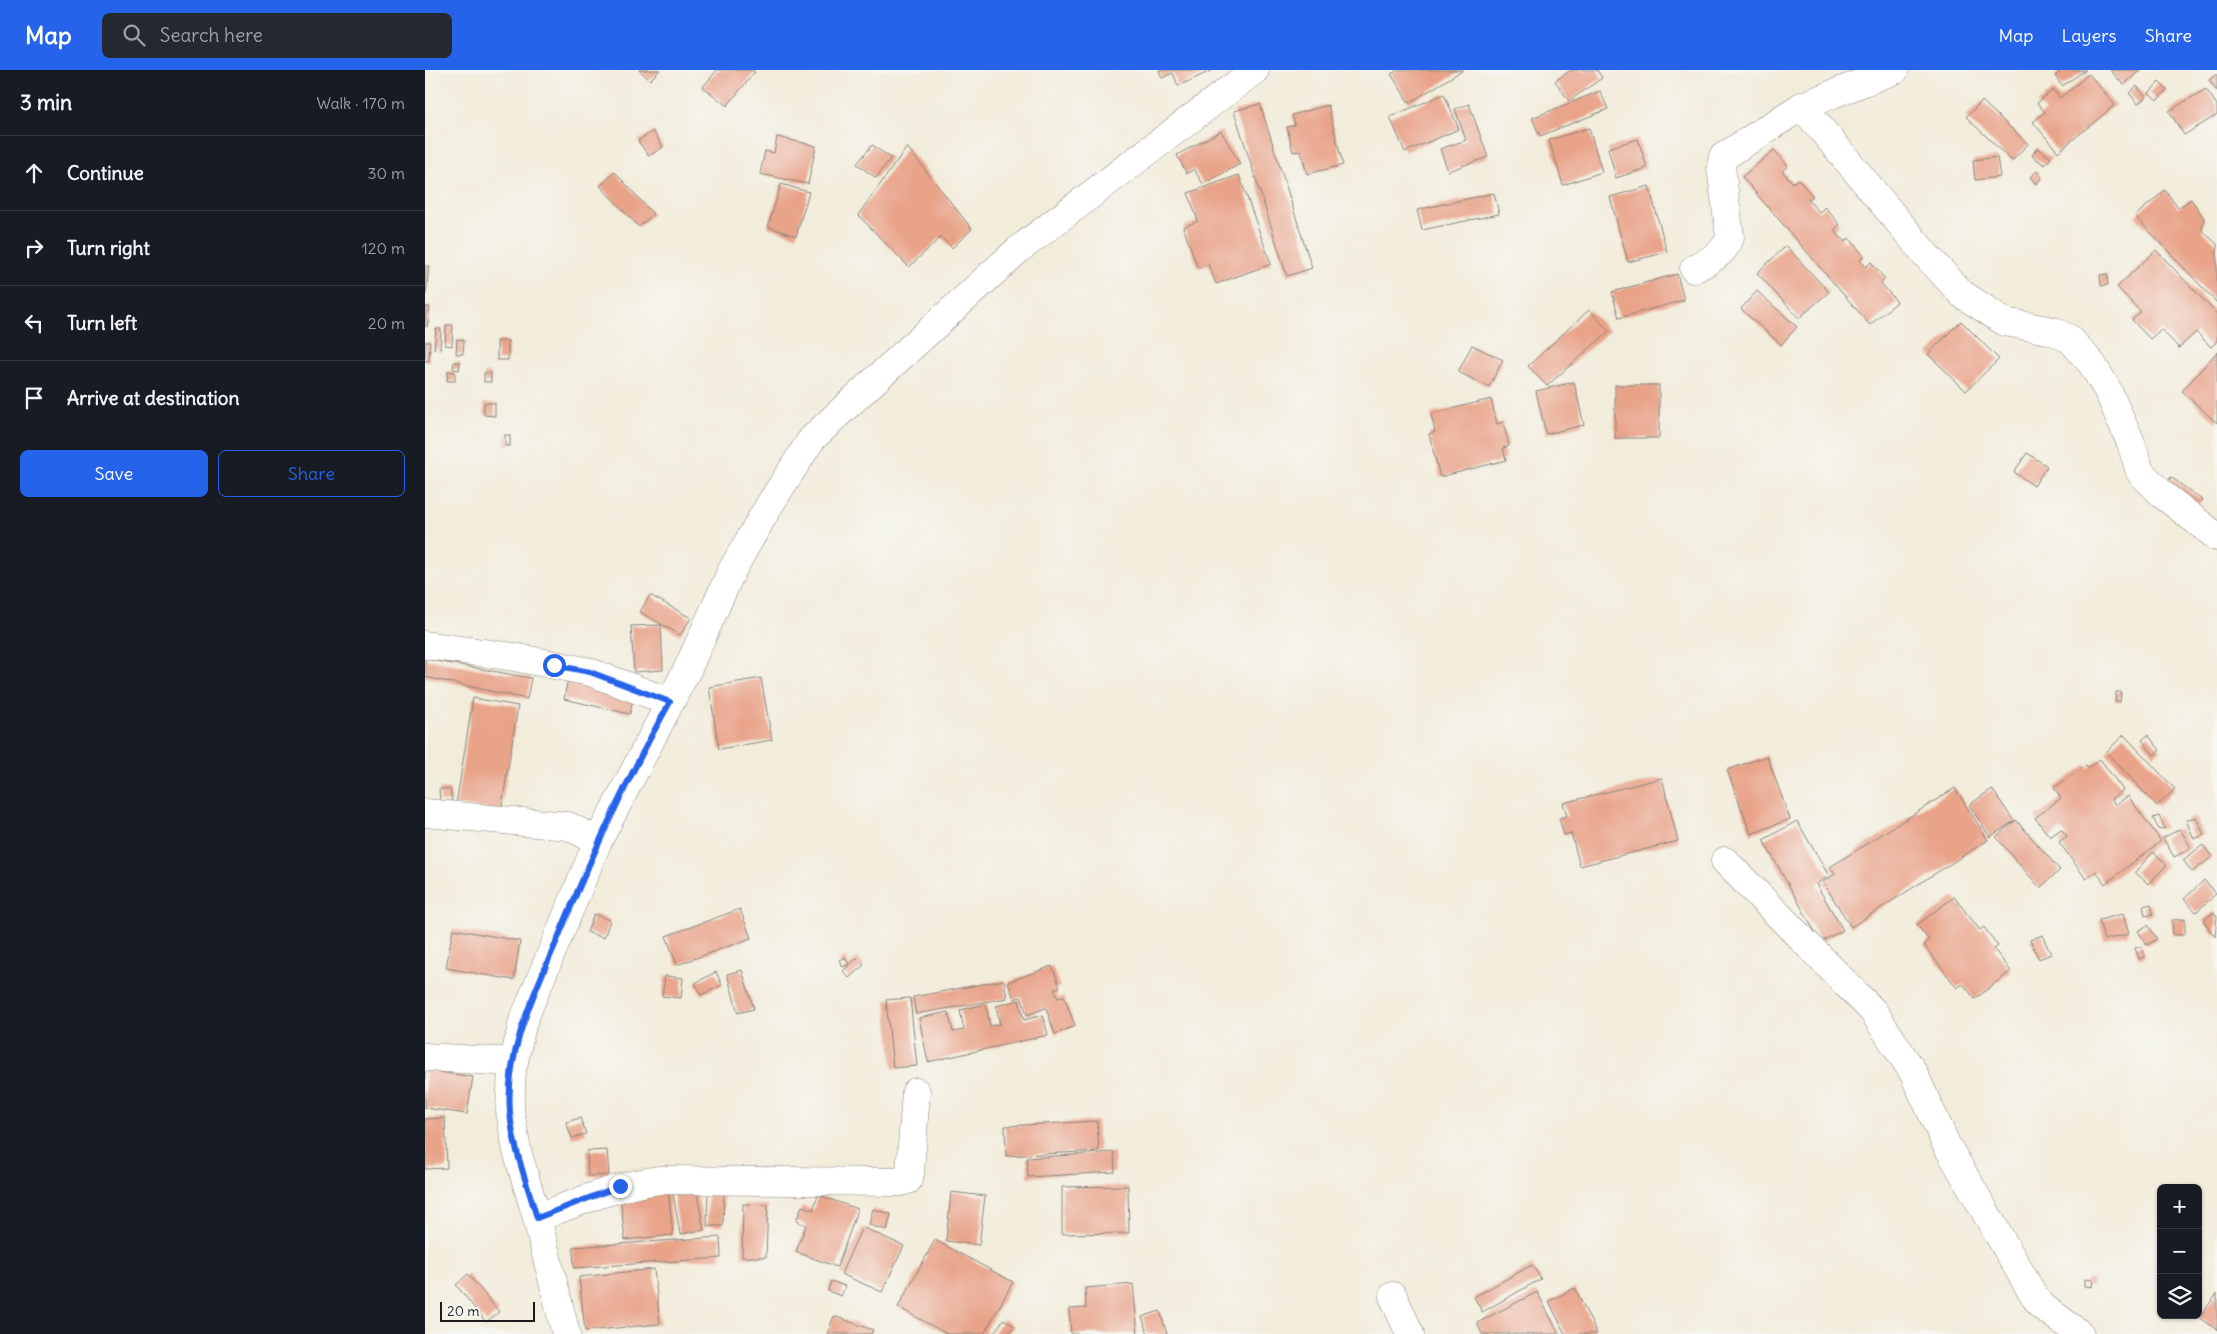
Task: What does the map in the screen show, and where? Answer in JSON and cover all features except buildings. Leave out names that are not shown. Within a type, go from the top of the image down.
[{"type":"street","points":[[566,1334],[537,1218],[517,1151],[510,1111],[514,1062],[523,1021],[598,841],[688,668],[732,570],[770,504],[811,440],[1019,250],[1255,70]]},
{"type":"street","points":[[1693,269],[1718,255],[1727,246],[1730,237],[1721,167],[1723,157],[1802,106],[1895,70]]},
{"type":"street","points":[[1802,106],[1962,294],[2005,322],[2053,331],[2070,339],[2093,364],[2107,389],[2131,443],[2140,472],[2163,495],[2217,536]]},
{"type":"street","points":[[425,645],[514,657],[590,672],[670,702]]},
{"type":"street","points":[[425,813],[568,826],[598,841]]},
{"type":"street","points":[[1725,861],[1873,1011],[1913,1072],[1946,1144],[2034,1296],[2043,1307],[2080,1334]]},
{"type":"street","points":[[425,1057],[514,1062]]},
{"type":"street","points":[[537,1218],[620,1186],[653,1181],[901,1182],[908,1180],[916,1092]]},
{"type":"street","points":[[1393,1296],[1410,1334]]},
{"type":"route","points":[[554,665],[590,672],[670,702],[598,841],[523,1021],[513,1070],[510,1111],[517,1151],[537,1218],[620,1186]]}]
